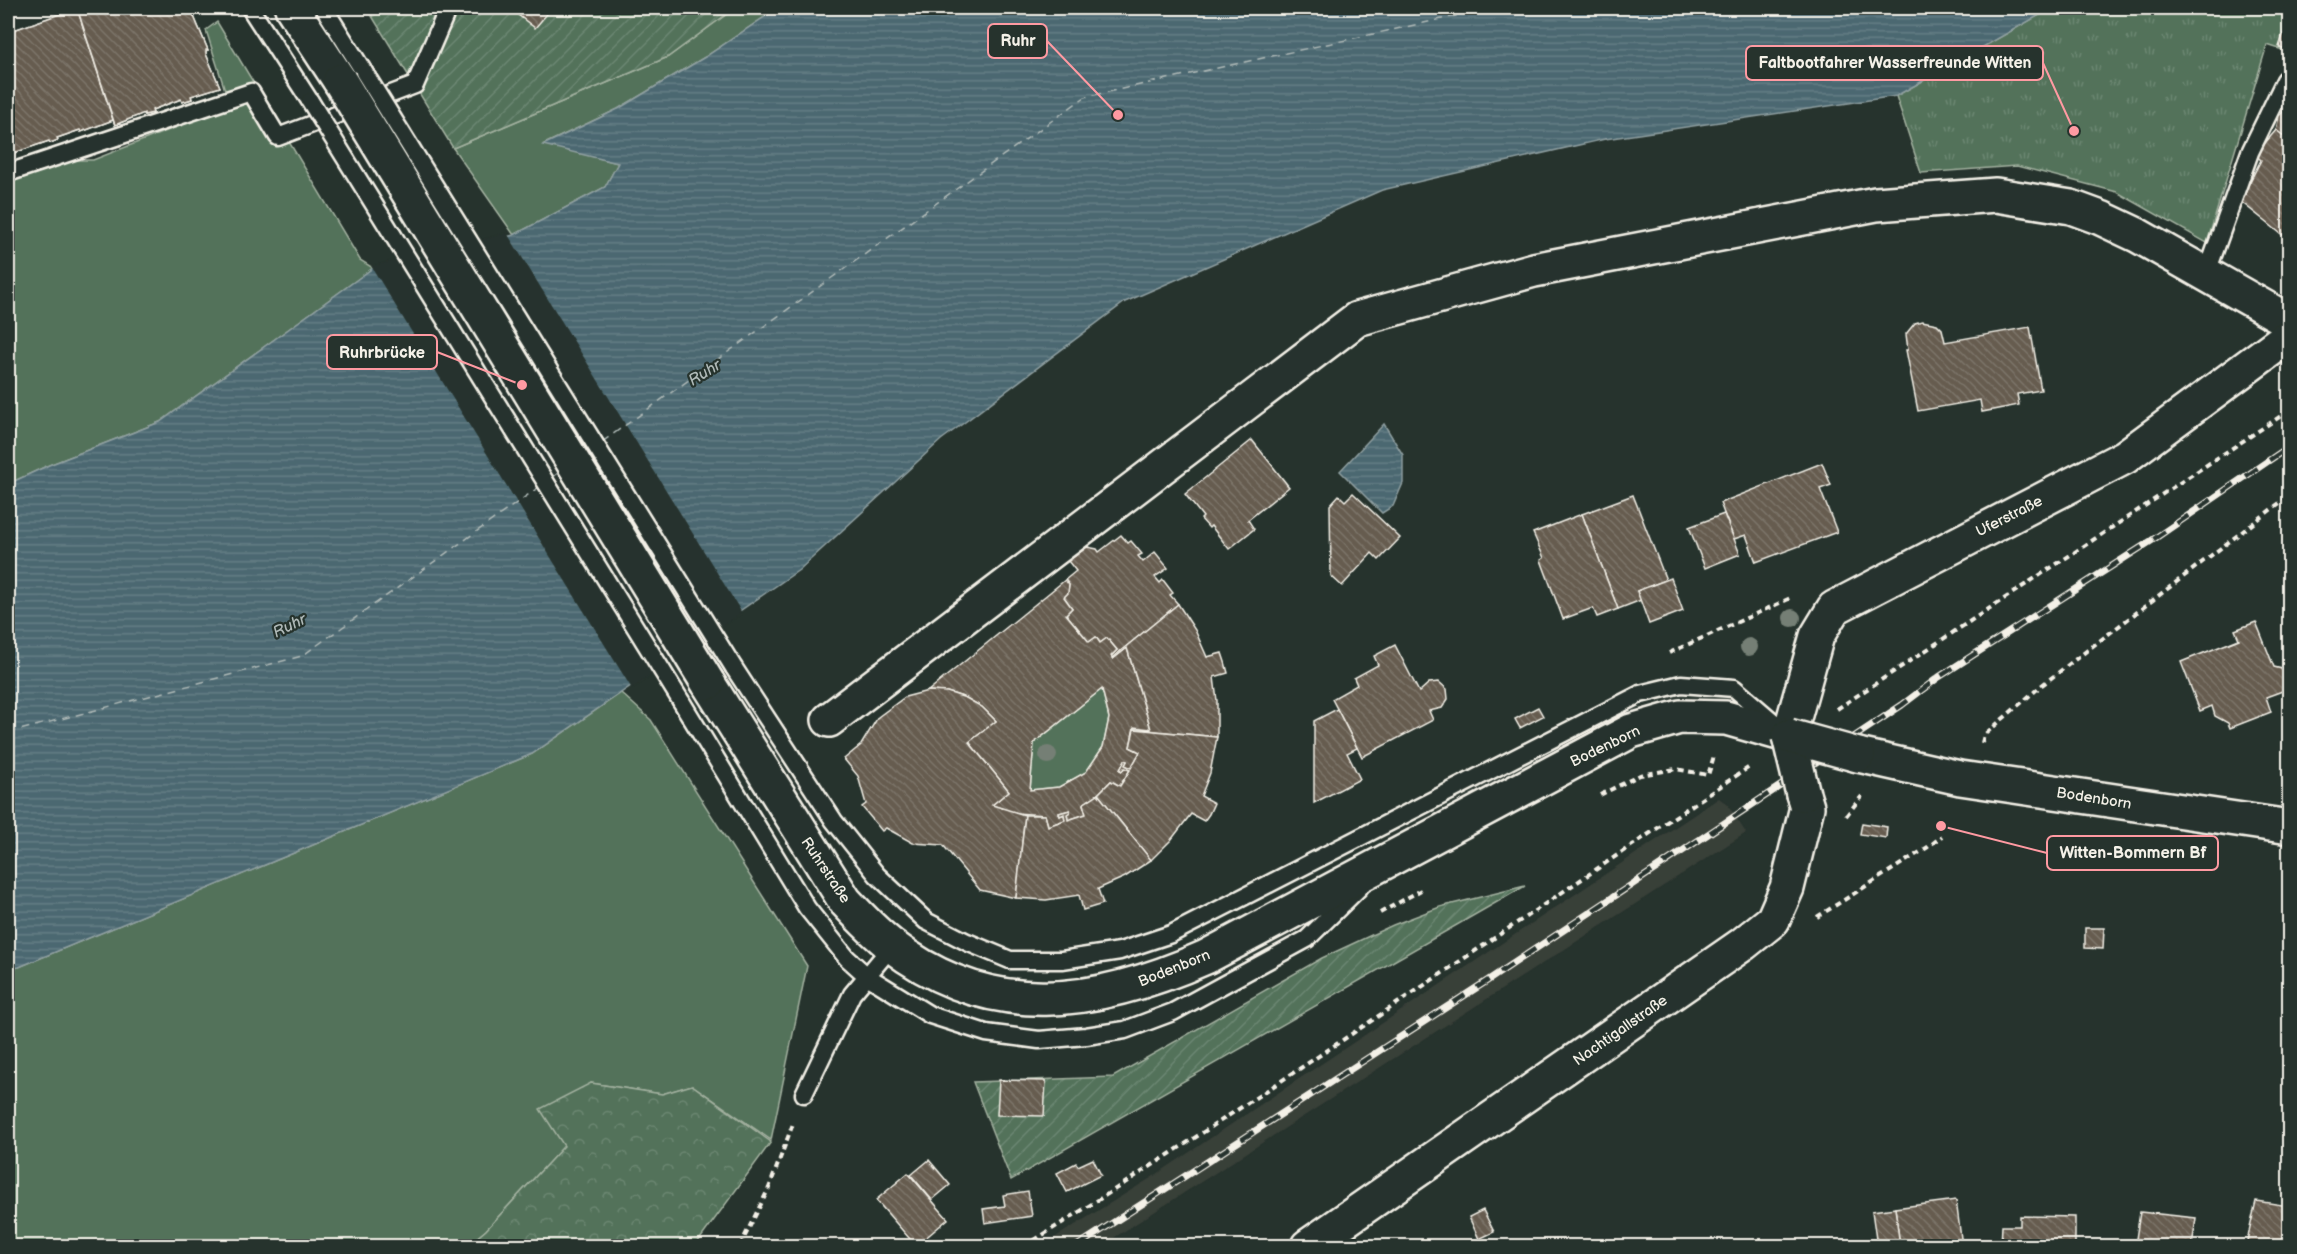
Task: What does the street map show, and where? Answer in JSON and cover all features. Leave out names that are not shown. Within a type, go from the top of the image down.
[{"type":"street","name":"Ruhrstraße","points":[[292,8],[352,77],[721,676],[845,901],[892,946],[941,975],[967,986],[1005,996],[1038,1000],[1071,998]]},
{"type":"street","points":[[829,720],[1357,319],[1534,270],[1876,204],[1996,195],[2071,207],[2101,218],[2137,235],[2289,322]]},
{"type":"street","name":"Uferstraße","points":[[1776,732],[1798,701],[1817,636],[1834,608],[2124,457],[2289,335]]},
{"type":"street","name":"Bodenborn","points":[[1071,998],[1101,993],[1165,975],[1206,957],[1631,731],[1680,717],[1726,718],[1858,755],[1960,778],[2289,827]]},
{"type":"street","name":"Nachtigallstraße","points":[[1308,1246],[1743,944],[1773,920],[1787,888],[1807,807],[1776,732]]},
{"type":"lane","points":[[250,8],[807,908],[847,958],[867,976],[930,1015],[986,1033],[1038,1040],[1125,1030],[1173,1012],[1306,939],[1389,859]]},
{"type":"lane","points":[[324,8],[352,77]]},
{"type":"lane","points":[[8,173],[252,92],[278,137],[381,99],[415,85],[446,14],[441,8]]},
{"type":"lane","points":[[2206,275],[2250,152],[2285,80]]},
{"type":"lane","points":[[721,676],[877,875],[926,921],[966,942],[1010,960],[1062,960],[1120,951],[1171,934],[1640,694],[1681,684],[1734,688],[1776,732]]},
{"type":"lane","points":[[804,1094],[852,994],[892,946]]},
{"type":"path","points":[[1880,680],[2289,410]]},
{"type":"path","points":[[1984,735],[2042,685],[2289,495]]},
{"type":"path","points":[[1667,654],[1796,596]]},
{"type":"path","points":[[1025,1246],[1300,1071],[1469,954],[1710,793]]},
{"type":"path","points":[[1813,918],[1833,908],[1942,836]]},
{"type":"path","points":[[740,1246],[769,1188],[804,1094]]},
{"type":"shaded area","points":[[1719,798],[1728,805],[1746,833],[1101,1246],[1041,1246],[1154,1176]]},
{"type":"green space","points":[[367,8],[735,8],[668,57],[453,148]]},
{"type":"green space","points":[[735,8],[778,8],[705,57],[618,109],[544,144],[618,163],[605,187],[514,235],[453,148],[668,57]]},
{"type":"green space","points":[[2052,8],[2289,8],[2289,52],[2267,45],[2207,243],[2117,192],[2017,166],[1921,173],[1896,96]]},
{"type":"green space","points":[[217,22],[360,260],[373,268],[160,422],[49,465],[8,484],[8,180],[67,160],[93,160],[230,106],[206,30]]},
{"type":"green space","points":[[1102,689],[1109,718],[1103,747],[1086,772],[1059,787],[1030,790],[1034,743]]},
{"type":"green space","points":[[621,693],[651,720],[807,966],[771,1140],[692,1085],[662,1094],[591,1083],[564,1146],[486,1230],[467,1246],[8,1246],[8,969],[19,967],[532,754]]},
{"type":"green space","points":[[1525,886],[1011,1180],[973,1082],[1113,1077],[1322,958],[1393,925],[1440,907]]},
{"type":"green space","points":[[591,1083],[662,1094],[692,1085],[771,1142],[695,1246],[467,1246],[486,1230],[564,1146],[540,1109]]},
{"type":"water","points":[[778,8],[2052,8],[1896,96],[1605,139],[1382,190],[1125,302],[941,440],[799,570],[532,754],[19,967],[8,969],[8,484],[49,465],[160,422],[373,268],[514,235],[605,187],[618,163],[543,145],[618,109],[705,57]]},
{"type":"water","points":[[1384,424],[1403,455],[1403,483],[1393,506],[1382,513],[1340,471]]},
{"type":"pier","points":[[507,233],[742,613],[632,689],[371,266]]},
{"type":"building","points":[[77,8],[193,8],[195,13],[193,14],[208,50],[206,54],[220,87],[191,96],[192,99],[182,102],[181,99],[152,110],[153,113],[144,115],[144,113],[115,125],[113,120],[57,138],[58,140],[50,143],[49,141],[8,155],[8,32]]},
{"type":"building","points":[[77,8],[113,120],[57,138],[58,140],[50,143],[49,141],[8,155],[8,32]]},
{"type":"building","points":[[77,8],[193,8],[195,13],[193,14],[208,50],[206,54],[220,87],[191,96],[192,99],[182,102],[181,99],[152,110],[153,113],[144,115],[144,113],[115,125]]},
{"type":"building","points":[[509,8],[552,8],[535,28]]},
{"type":"building","points":[[2290,14],[2290,50],[2279,47]]},
{"type":"building","points":[[2290,104],[2290,141],[2276,130],[2279,116]]},
{"type":"building","points":[[2276,130],[2290,141],[2290,241],[2240,201],[2261,160],[2255,155]]},
{"type":"building","points":[[1922,321],[1937,324],[1942,329],[1945,342],[2030,327],[2041,390],[2017,394],[2019,405],[1982,412],[1980,400],[1918,411],[1906,350],[1908,350],[1906,334],[1915,323]]},
{"type":"building","points":[[1252,440],[1289,487],[1248,520],[1254,529],[1229,549],[1211,526],[1209,528],[1201,519],[1203,517],[1185,494]]},
{"type":"building","points":[[1822,463],[1831,485],[1820,489],[1837,532],[1756,562],[1746,535],[1734,539],[1720,503]]},
{"type":"building","points":[[1353,493],[1400,538],[1379,560],[1372,553],[1342,586],[1331,576],[1330,505],[1339,495],[1345,501]]},
{"type":"building","points":[[1633,495],[1666,580],[1637,591],[1641,600],[1618,609],[1582,514]]},
{"type":"building","points":[[1582,514],[1618,609],[1597,617],[1593,608],[1563,619],[1541,560],[1544,558],[1533,533]]},
{"type":"building","points":[[1724,514],[1740,554],[1705,568],[1689,527]]},
{"type":"building","points":[[1121,535],[1128,543],[1131,541],[1142,554],[1138,556],[1143,562],[1155,552],[1168,568],[1155,577],[1160,583],[1163,580],[1173,593],[1170,595],[1178,604],[1112,658],[1111,656],[1117,650],[1107,638],[1100,643],[1096,637],[1089,642],[1066,614],[1072,608],[1064,597],[1068,593],[1069,585],[1065,580],[1076,571],[1068,561],[1087,547],[1097,549],[1099,552]]},
{"type":"building","points":[[1671,578],[1683,611],[1649,624],[1637,591]]},
{"type":"building","points":[[1065,580],[1069,585],[1068,593],[1064,597],[1072,608],[1066,614],[1089,642],[1096,637],[1100,643],[1107,638],[1117,650],[1111,656],[1113,659],[1127,648],[1151,729],[1134,727],[1130,747],[1140,752],[1131,768],[1125,765],[1127,761],[1125,760],[1120,770],[1124,768],[1130,770],[1120,786],[1111,781],[1083,804],[1086,814],[1068,820],[1067,814],[1070,810],[1059,813],[1060,816],[1064,814],[1065,820],[1048,826],[1045,815],[1015,813],[992,805],[1009,791],[969,742],[996,721],[982,707],[966,698],[947,692],[928,691]],"holes":[[[1102,689],[1109,718],[1103,747],[1086,772],[1059,787],[1030,790],[1034,743]]]},
{"type":"building","points":[[1178,604],[1195,630],[1207,657],[1222,653],[1225,662],[1228,673],[1214,677],[1217,737],[1134,729],[1151,729],[1127,648],[1112,658]]},
{"type":"building","points":[[2256,622],[2274,667],[2282,669],[2287,681],[2283,686],[2285,690],[2266,697],[2271,712],[2230,728],[2228,723],[2215,716],[2212,706],[2200,711],[2181,662],[2239,639],[2235,630]]},
{"type":"building","points":[[1395,645],[1419,692],[1429,683],[1439,682],[1447,689],[1448,699],[1442,708],[1429,711],[1433,720],[1362,757],[1332,699],[1357,685],[1354,678],[1378,665],[1374,656]]},
{"type":"building","points":[[928,691],[947,692],[966,698],[982,707],[996,721],[969,742],[1009,791],[992,805],[1025,815],[1016,898],[980,890],[943,845],[913,843],[886,828],[882,831],[862,807],[866,804],[858,776],[844,759],[861,745],[878,717],[905,697]]},
{"type":"building","points":[[1538,707],[1543,716],[1520,728],[1515,719]]},
{"type":"building","points":[[1337,709],[1357,748],[1347,753],[1360,779],[1314,803],[1314,721]]},
{"type":"building","points":[[1134,729],[1217,737],[1210,773],[1201,796],[1214,803],[1209,814],[1204,821],[1191,814],[1171,840],[1151,860],[1098,794],[1111,781],[1120,786],[1130,770],[1124,768],[1120,770],[1125,760],[1127,761],[1125,765],[1131,768],[1140,752],[1130,747]]},
{"type":"building","points":[[1098,794],[1151,860],[1125,877],[1098,889],[1103,904],[1083,910],[1079,895],[1046,900],[1016,898],[1025,815],[1045,815],[1048,826],[1065,820],[1064,814],[1060,816],[1059,813],[1070,810],[1067,814],[1068,820],[1086,814],[1083,804]]},
{"type":"building","points":[[1862,823],[1887,827],[1886,838],[1860,834]]},
{"type":"building","points":[[2085,928],[2104,928],[2103,949],[2085,948]]},
{"type":"building","points":[[999,1080],[1046,1081],[1044,1116],[997,1115]]},
{"type":"building","points":[[1093,1159],[1101,1175],[1067,1192],[1057,1173],[1076,1163],[1078,1166]]},
{"type":"building","points":[[929,1160],[950,1185],[932,1200],[911,1175]]},
{"type":"building","points":[[908,1173],[948,1219],[916,1246],[876,1200]]},
{"type":"building","points":[[1028,1191],[1032,1216],[985,1223],[983,1209],[1005,1206],[1003,1195]]},
{"type":"building","points":[[1956,1200],[1962,1246],[1900,1246],[1895,1208]]},
{"type":"building","points":[[2256,1201],[2289,1206],[2286,1220],[2290,1221],[2290,1246],[2246,1246]]},
{"type":"building","points":[[1895,1208],[1900,1246],[1877,1246],[1872,1211]]},
{"type":"building","points":[[1483,1210],[1494,1232],[1479,1239],[1469,1217]]},
{"type":"building","points":[[2140,1212],[2196,1218],[2192,1246],[2135,1246]]},
{"type":"building","points":[[2020,1216],[2075,1217],[2075,1246],[2001,1246],[2002,1226],[2020,1226]]},
{"type":"ferry route","points":[[602,442],[1085,97],[1492,8]]},
{"type":"ferry route","points":[[553,477],[561,471]]},
{"type":"ferry route","points":[[8,733],[302,656],[539,487]]},
{"type":"railway","points":[[1077,1246],[1487,981],[1902,705],[1939,677],[2151,541],[2290,446]]},
{"type":"place","name":"Ruhr","points":[[1118,115]]},
{"type":"place","name":"Faltbootfahrer Wasserfreunde Witten","points":[[2074,131]]},
{"type":"place","name":"Ruhrbrücke","points":[[522,385]]},
{"type":"place","name":"Witten-Bommern Bf","points":[[1941,826]]}]
